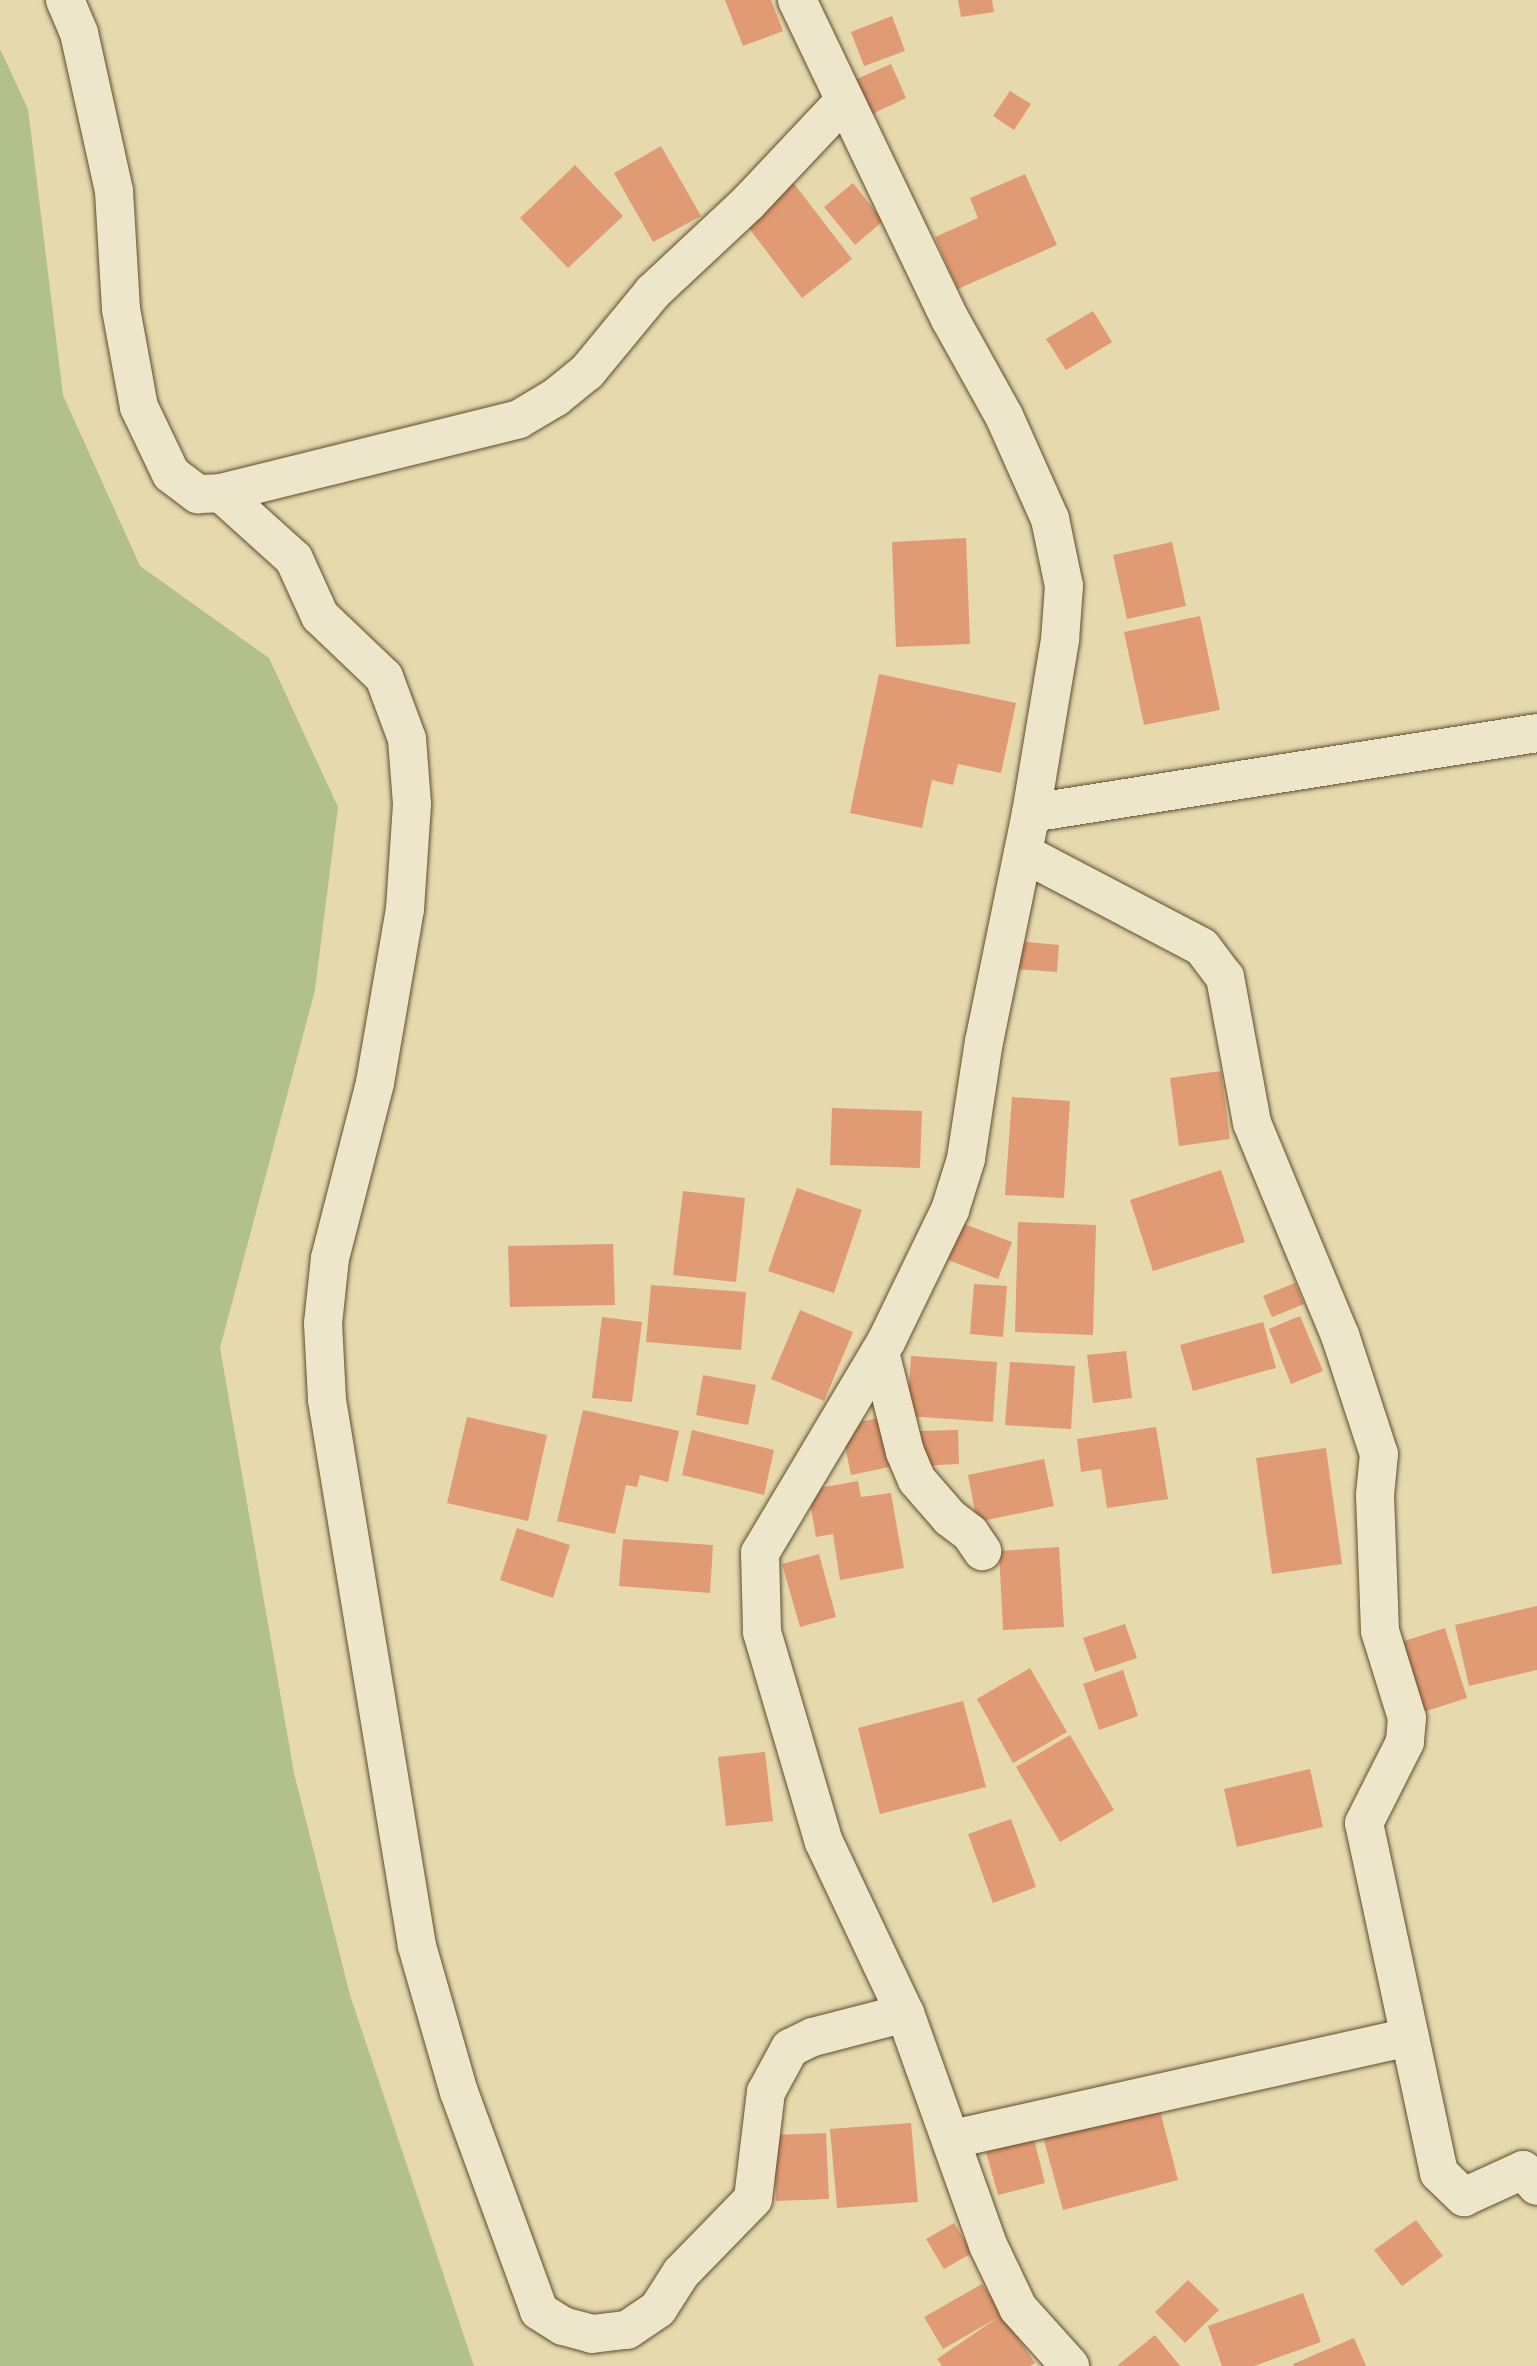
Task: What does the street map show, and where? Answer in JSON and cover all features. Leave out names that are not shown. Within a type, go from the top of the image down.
[{"type":"street","points":[[65,0],[79,33],[114,191],[121,309],[139,407],[171,474],[198,494],[221,493],[519,419],[556,397],[587,372],[653,292],[748,202],[844,101]]},
{"type":"street","points":[[797,0],[950,319],[1004,416],[1049,519],[1063,586],[1060,640],[1031,813],[984,1041],[966,1159],[950,1210],[880,1352],[760,1553],[758,1593],[762,1632],[824,1842],[905,2013],[953,2139],[988,2245],[1018,2308],[1070,2366]]},
{"type":"street","points":[[221,493],[294,559],[320,616],[384,677],[407,739],[412,804],[405,909],[375,1083],[330,1258],[323,1323],[327,1400],[417,1946],[459,2092],[539,2311],[563,2326],[592,2334],[627,2330],[658,2309],[681,2273],[753,2199],[766,2092],[790,2048],[813,2036],[905,2013]]},
{"type":"street","points":[[1031,813],[1537,733]]},
{"type":"street","points":[[1023,853],[1202,947],[1225,977],[1252,1123],[1340,1335],[1379,1454],[1375,1495],[1380,1631],[1407,1718],[1405,1742],[1364,1822],[1439,2173],[1464,2197],[1523,2170],[1537,2186]]},
{"type":"street","points":[[880,1352],[905,1452],[917,1480],[950,1518],[970,1533],[982,1551]]},
{"type":"street","points":[[953,2139],[1410,2037]]},
{"type":"green space","points":[[0,49],[28,109],[63,395],[140,566],[269,658],[338,807],[315,990],[220,1348],[294,1773],[350,1995],[474,2366],[0,2366]]},
{"type":"building","points":[[725,0],[771,0],[783,31],[743,46]]},
{"type":"building","points":[[958,0],[992,0],[994,12],[961,17]]},
{"type":"building","points":[[892,16],[905,51],[864,66],[851,32]]},
{"type":"building","points":[[891,64],[906,98],[868,116],[852,81]]},
{"type":"building","points":[[1010,91],[1031,104],[1014,130],[993,116]]},
{"type":"building","points":[[661,146],[701,216],[653,242],[614,173]]},
{"type":"building","points":[[575,165],[623,216],[568,268],[520,218]]},
{"type":"building","points":[[1025,174],[1057,245],[958,289],[935,237],[978,218],[970,198]]},
{"type":"building","points":[[792,181],[852,259],[802,298],[742,219]]},
{"type":"building","points":[[853,183],[883,221],[855,245],[824,207]]},
{"type":"building","points":[[1093,311],[1112,342],[1066,370],[1046,339]]},
{"type":"building","points":[[966,538],[970,644],[896,647],[892,542]]},
{"type":"building","points":[[1172,542],[1186,606],[1127,619],[1113,555]]},
{"type":"building","points":[[1200,616],[1220,710],[1144,725],[1124,632]]},
{"type":"building","points":[[879,674],[1016,703],[1001,773],[958,764],[953,785],[932,780],[922,828],[850,813]]},
{"type":"building","points":[[1017,941],[1059,945],[1057,972],[1015,969]]},
{"type":"building","points":[[1221,1071],[1230,1139],[1179,1146],[1170,1078]]},
{"type":"building","points":[[1012,1097],[1070,1101],[1064,1198],[1005,1195]]},
{"type":"building","points":[[832,1108],[922,1111],[920,1168],[830,1165]]},
{"type":"building","points":[[1221,1170],[1245,1242],[1153,1271],[1130,1200]]},
{"type":"building","points":[[797,1188],[862,1210],[834,1293],[768,1271]]},
{"type":"building","points":[[683,1191],[745,1198],[736,1282],[673,1275]]},
{"type":"building","points":[[956,1221],[1012,1242],[998,1279],[943,1258]]},
{"type":"building","points":[[1018,1222],[1096,1225],[1093,1335],[1015,1332]]},
{"type":"building","points":[[613,1244],[615,1305],[510,1307],[508,1246]]},
{"type":"building","points":[[1295,1283],[1304,1304],[1272,1317],[1263,1296]]},
{"type":"building","points":[[974,1284],[1007,1286],[1003,1337],[970,1334]]},
{"type":"building","points":[[651,1285],[746,1292],[741,1350],[646,1342]]},
{"type":"building","points":[[800,1310],[853,1332],[824,1401],[771,1379]]},
{"type":"building","points":[[1300,1316],[1323,1371],[1291,1384],[1269,1329]]},
{"type":"building","points":[[602,1317],[642,1322],[632,1402],[592,1398]]},
{"type":"building","points":[[1263,1322],[1276,1368],[1193,1391],[1180,1345]]},
{"type":"building","points":[[1126,1351],[1132,1398],[1093,1403],[1087,1355]]},
{"type":"building","points":[[911,1356],[997,1362],[993,1422],[907,1416]]},
{"type":"building","points":[[1010,1362],[1075,1366],[1071,1429],[1005,1425]]},
{"type":"building","points":[[703,1375],[756,1385],[748,1425],[696,1415]]},
{"type":"building","points":[[583,1410],[679,1431],[668,1482],[640,1475],[637,1487],[626,1485],[615,1534],[557,1521]]},
{"type":"building","points":[[467,1417],[547,1435],[528,1521],[447,1503]]},
{"type":"building","points":[[883,1417],[894,1466],[851,1475],[841,1426]]},
{"type":"building","points":[[1156,1427],[1168,1499],[1107,1508],[1101,1469],[1081,1472],[1077,1439]]},
{"type":"building","points":[[692,1430],[774,1450],[764,1495],[682,1475]]},
{"type":"building","points":[[958,1430],[959,1464],[918,1466],[917,1431]]},
{"type":"building","points":[[1326,1448],[1342,1564],[1272,1574],[1256,1458]]},
{"type":"building","points":[[1044,1459],[1054,1506],[977,1522],[968,1475]]},
{"type":"building","points":[[858,1481],[861,1497],[891,1493],[904,1568],[840,1580],[833,1534],[816,1537],[808,1490]]},
{"type":"building","points":[[517,1528],[570,1545],[553,1598],[500,1580]]},
{"type":"building","points":[[623,1539],[713,1545],[710,1593],[619,1586]]},
{"type":"building","points":[[1059,1547],[1064,1627],[1003,1630],[999,1551]]},
{"type":"building","points":[[819,1554],[836,1617],[800,1627],[782,1564]]},
{"type":"building","points":[[1537,1606],[1537,1670],[1469,1686],[1455,1625]]},
{"type":"building","points":[[1125,1624],[1137,1658],[1095,1672],[1083,1638]]},
{"type":"building","points":[[1445,1628],[1467,1698],[1417,1714],[1395,1644]]},
{"type":"building","points":[[1030,1668],[1067,1732],[1013,1763],[977,1699]]},
{"type":"building","points":[[1123,1670],[1138,1716],[1099,1730],[1083,1684]]},
{"type":"building","points":[[963,1701],[986,1787],[880,1814],[858,1728]]},
{"type":"building","points":[[1070,1735],[1114,1810],[1060,1842],[1016,1767]]},
{"type":"building","points":[[765,1752],[773,1821],[726,1826],[718,1757]]},
{"type":"building","points":[[1310,1769],[1323,1827],[1237,1847],[1224,1789]]},
{"type":"building","points":[[1011,1819],[1036,1887],[993,1903],[968,1834]]},
{"type":"building","points":[[1159,2107],[1178,2180],[1063,2210],[1043,2137]]},
{"type":"building","points":[[911,2123],[918,2202],[837,2208],[830,2129]]},
{"type":"building","points":[[826,2133],[829,2199],[776,2201],[773,2135]]},
{"type":"building","points":[[1034,2139],[1045,2183],[998,2195],[986,2152]]},
{"type":"building","points":[[1416,2220],[1443,2256],[1402,2286],[1374,2250]]},
{"type":"building","points":[[954,2223],[972,2253],[944,2269],[926,2239]]},
{"type":"building","points":[[1188,2280],[1219,2310],[1185,2343],[1155,2312]]},
{"type":"building","points":[[982,2284],[1035,2363],[1030,2366],[942,2366],[937,2359],[997,2318],[943,2349],[924,2317]]},
{"type":"building","points":[[1303,2293],[1321,2342],[1254,2366],[1222,2366],[1208,2326]]},
{"type":"building","points":[[1155,2335],[1180,2366],[1118,2365]]},
{"type":"building","points":[[1354,2338],[1366,2366],[1293,2364]]}]
